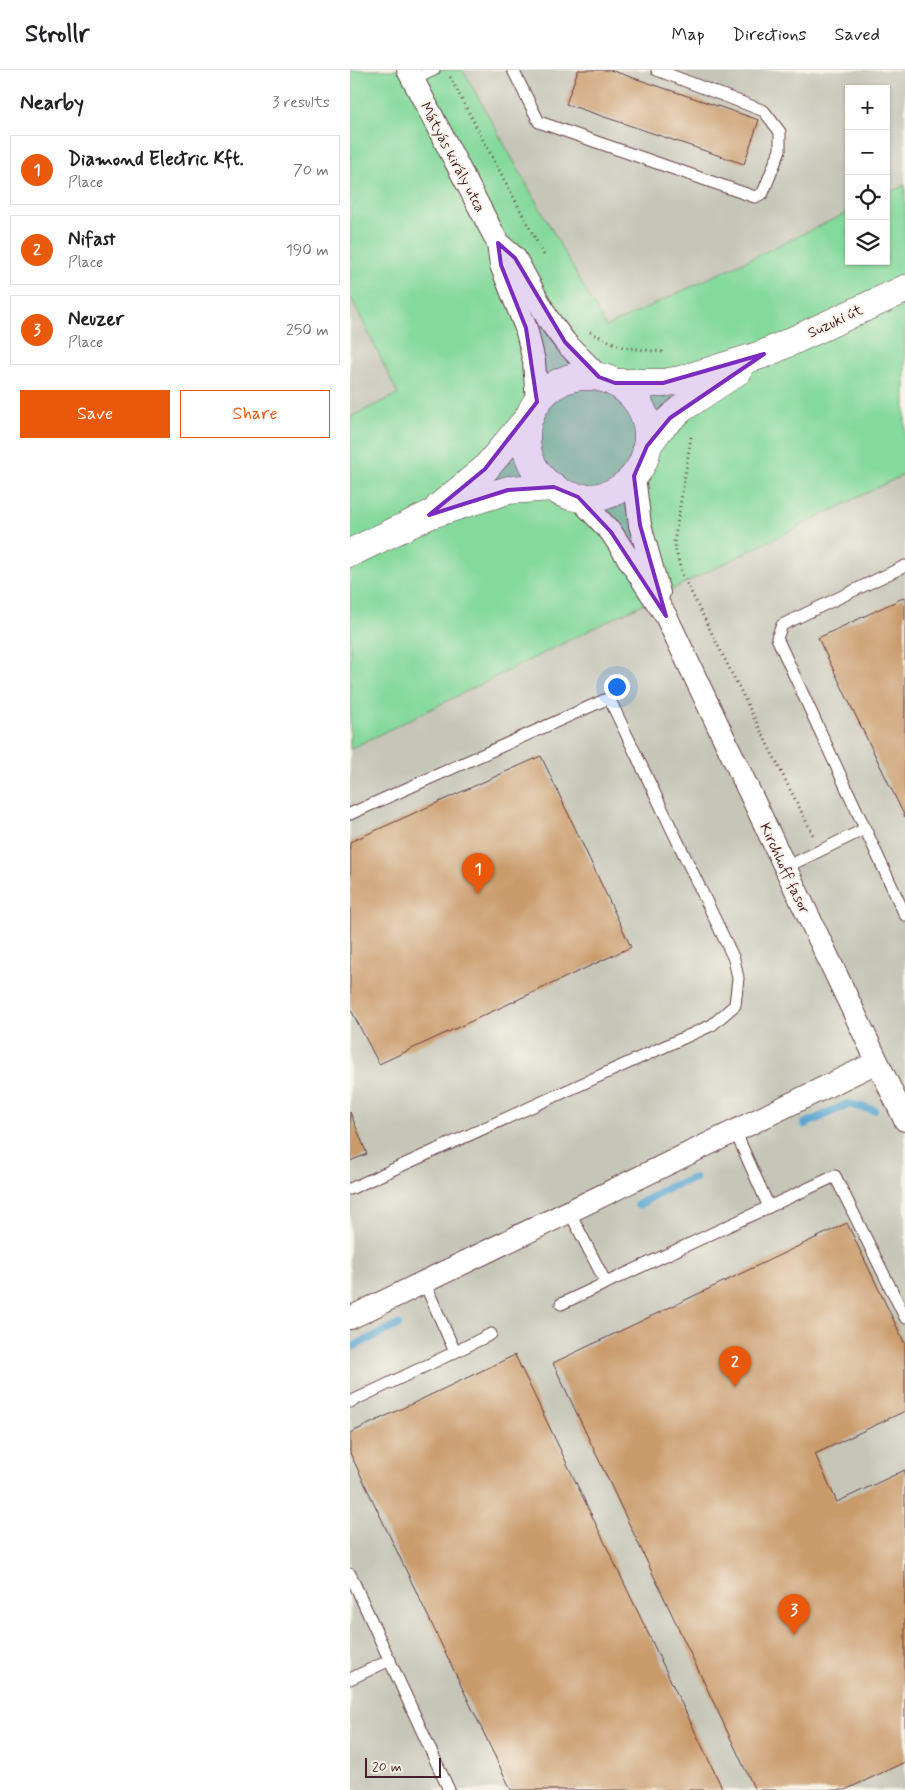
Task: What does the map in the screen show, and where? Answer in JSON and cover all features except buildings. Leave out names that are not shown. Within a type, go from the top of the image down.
[{"type":"main road","name":"Suzuki út","points":[[764,354],[905,289]]},
{"type":"main road","points":[[647,446],[670,418],[764,354]]},
{"type":"main road","points":[[430,515],[485,469],[546,392],[560,382],[579,376],[655,383],[675,381],[764,354]]},
{"type":"main road","points":[[350,553],[430,515],[508,490],[566,492],[590,497],[607,494],[620,488],[634,476],[641,464],[647,446],[647,429],[642,410],[632,395],[607,380]]},
{"type":"main road","points":[[533,409],[526,438],[530,458],[539,474],[566,492]]},
{"type":"street","name":"Mátyás király utca","points":[[411,75],[498,243],[514,258],[548,320],[565,342],[607,380]]},
{"type":"street","name":"Mátyás király utca","points":[[498,243],[501,265],[528,336],[534,360],[533,409]]},
{"type":"street","name":"Kirchhoff fasor","points":[[634,476],[640,525],[666,616]]},
{"type":"street","name":"Kirchhoff fasor","points":[[566,492],[611,532],[666,616],[905,1120]]},
{"type":"street","points":[[350,1318],[877,1062]]},
{"type":"lane","points":[[411,75],[434,70]]},
{"type":"lane","points":[[512,70],[539,122],[755,197],[763,193],[780,150],[780,132],[764,111],[657,70]]},
{"type":"lane","points":[[905,566],[782,625],[777,638],[905,915]]},
{"type":"lane","points":[[350,814],[609,698],[734,959],[738,978],[735,1005],[712,1025],[350,1189]]},
{"type":"lane","points":[[784,868],[865,829]]},
{"type":"lane","points":[[735,1131],[769,1207]]},
{"type":"lane","points":[[561,1304],[835,1176],[905,1317]]},
{"type":"lane","points":[[569,1212],[606,1283]]},
{"type":"lane","points":[[424,1282],[455,1352]]},
{"type":"lane","points":[[350,1402],[491,1334]]},
{"type":"lane","points":[[350,1574],[449,1790]]},
{"type":"lane","points":[[350,1679],[390,1660]]},
{"type":"path","points":[[446,70],[545,258]]},
{"type":"path","points":[[590,331],[622,347],[662,352],[675,381]]},
{"type":"path","points":[[687,405],[694,420],[674,543],[682,574],[820,850]]},
{"type":"highlighted area","points":[[498,243],[515,258],[565,342],[599,377],[615,383],[663,383],[764,354],[670,418],[647,446],[634,476],[640,525],[666,616],[611,532],[578,497],[554,487],[508,490],[429,515],[485,469],[537,402],[526,328],[501,265]]},
{"type":"shaded area","points":[[463,70],[905,70],[905,185],[890,192],[890,85],[845,85],[845,214],[606,327]]},
{"type":"shaded area","points":[[350,295],[399,394],[350,417]]},
{"type":"shaded area","points":[[905,474],[905,1790],[350,1790],[350,749]]},
{"type":"green space","points":[[350,70],[463,70],[606,327],[845,214],[845,265],[890,265],[890,192],[905,185],[905,474],[350,749],[350,417],[398,394],[350,295]]},
{"type":"waterway","points":[[805,1124],[848,1104],[874,1110]]},
{"type":"waterway","points":[[638,1205],[667,1188],[695,1178]]},
{"type":"waterway","points":[[350,1348],[398,1325]]},
{"type":"place","name":"Diamond Electric Kft.","points":[[478,894]]},
{"type":"place","name":"Nifast","points":[[735,1387]]},
{"type":"place","name":"Neuzer","points":[[794,1635]]}]
